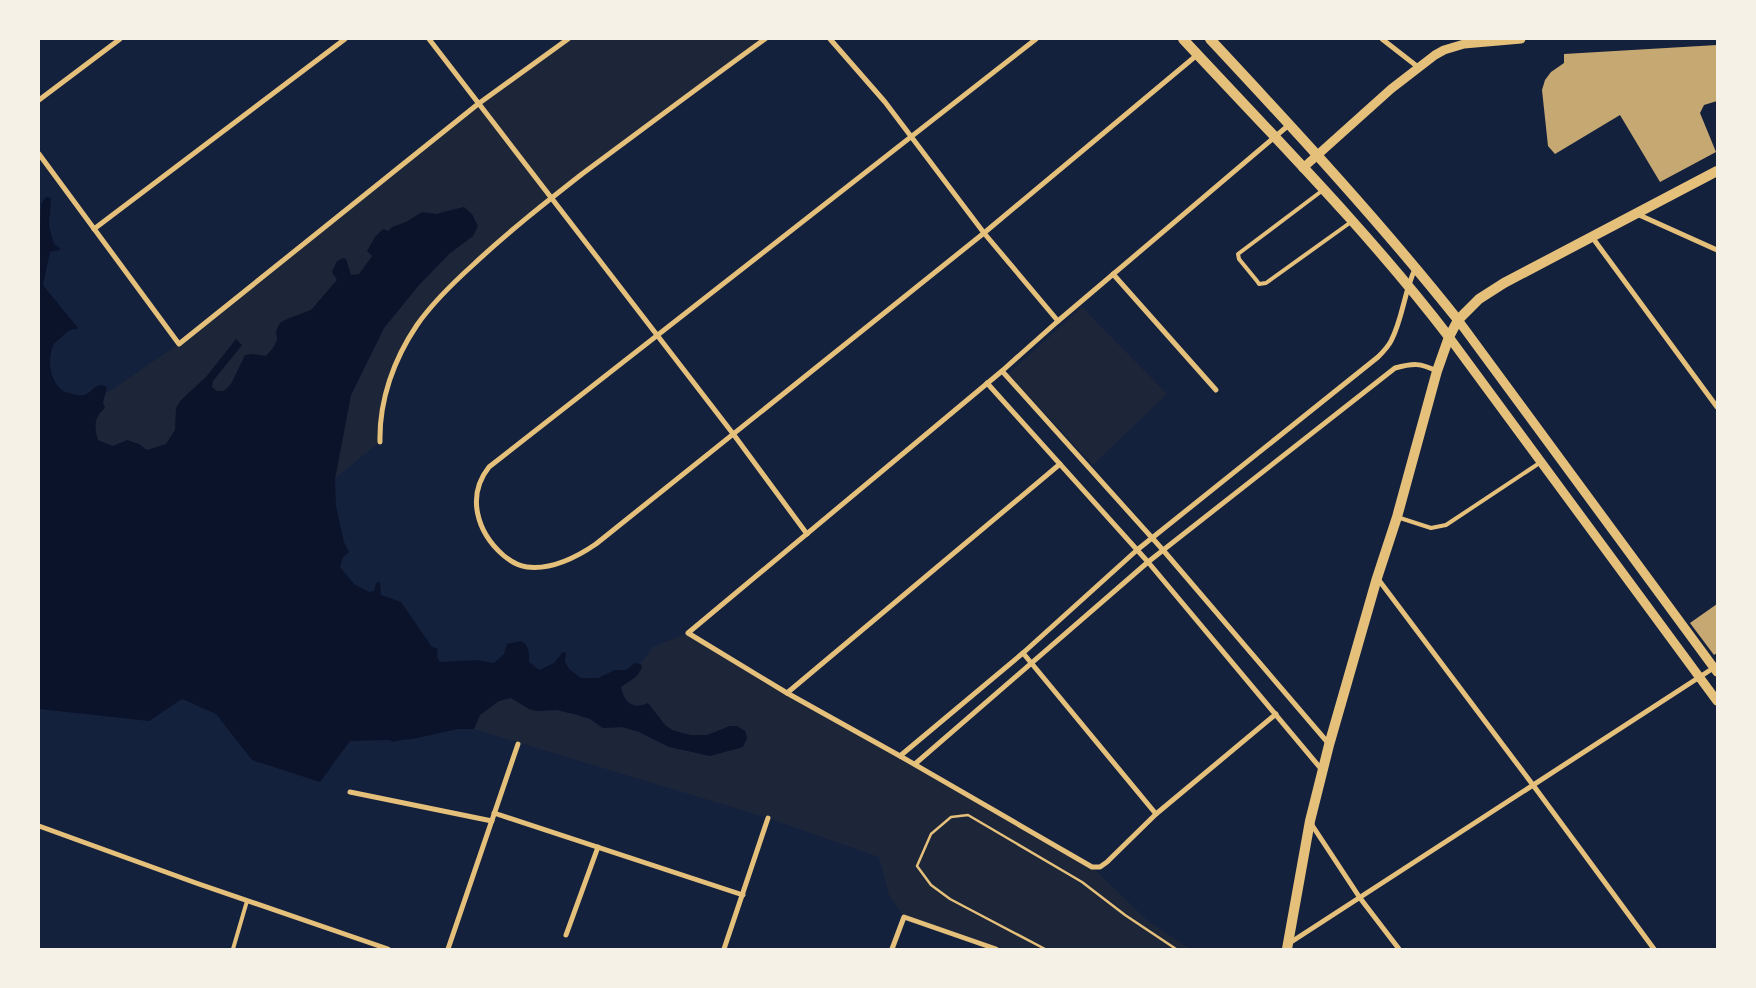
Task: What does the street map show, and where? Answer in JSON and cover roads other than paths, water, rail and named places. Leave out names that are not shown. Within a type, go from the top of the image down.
[{"type":"main road","points":[[1183,39],[1408,284],[1449,337]]},
{"type":"main road","points":[[1210,39],[1318,155],[1416,268],[1458,320]]},
{"type":"main road","points":[[1287,947],[1310,821],[1329,744],[1377,578],[1397,517],[1437,371],[1449,337],[1458,320],[1479,300],[1504,283],[1717,172]]},
{"type":"street","points":[[39,100],[120,39]]},
{"type":"street","points":[[94,229],[345,39]]},
{"type":"street","points":[[429,39],[734,435],[807,534]]},
{"type":"street","points":[[39,154],[179,344],[478,104],[568,39]]},
{"type":"street","points":[[380,442],[381,412],[389,382],[403,348],[437,299],[517,225],[765,39]]},
{"type":"street","points":[[830,39],[911,136],[984,233],[1058,321]]},
{"type":"street","points":[[1036,39],[489,467],[481,479],[476,501],[478,518],[487,538],[507,558],[525,567],[544,566],[570,559],[596,544],[984,233],[1197,54]]},
{"type":"street","points":[[1382,39],[1418,67]]},
{"type":"street","points":[[1303,168],[1391,89],[1418,67],[1444,50],[1459,46],[1521,39]]},
{"type":"street","points":[[1276,714],[1156,814],[1107,862],[1100,867],[1092,866],[787,693],[688,633],[1002,371],[1290,124]]},
{"type":"street","points":[[1636,214],[1717,250]]},
{"type":"street","points":[[1592,237],[1717,407]]},
{"type":"street","points":[[900,756],[1023,653],[1152,538],[1378,356],[1390,343],[1397,327],[1408,284],[1416,268]]},
{"type":"street","points":[[1113,274],[1216,390]]},
{"type":"street","points":[[1287,947],[1533,785],[1716,668],[1458,320]]},
{"type":"street","points":[[1449,337],[1717,701]]},
{"type":"street","points":[[915,764],[1148,562],[1395,368],[1412,364],[1423,365],[1437,371]]},
{"type":"street","points":[[1002,371],[1164,550],[1329,744]]},
{"type":"street","points":[[987,383],[1138,550],[1323,771]]},
{"type":"street","points":[[787,693],[1060,464]]},
{"type":"street","points":[[1377,578],[1654,949]]},
{"type":"street","points":[[1023,653],[1156,814]]},
{"type":"street","points":[[448,949],[518,744]]},
{"type":"street","points":[[350,792],[492,821]]},
{"type":"street","points":[[494,812],[742,895]]},
{"type":"street","points":[[724,949],[768,818]]},
{"type":"street","points":[[1310,821],[1360,898],[1398,949]]},
{"type":"street","points":[[39,826],[247,901],[388,949]]},
{"type":"street","points":[[566,935],[598,847]]},
{"type":"street","points":[[892,949],[904,916],[996,949]]},
{"type":"lane","points":[[1323,190],[1238,254],[1239,259],[1256,281],[1259,284],[1266,283],[1351,222]]},
{"type":"lane","points":[[1397,517],[1431,528],[1446,524],[1541,462]]},
{"type":"lane","points":[[233,949],[247,901]]}]
